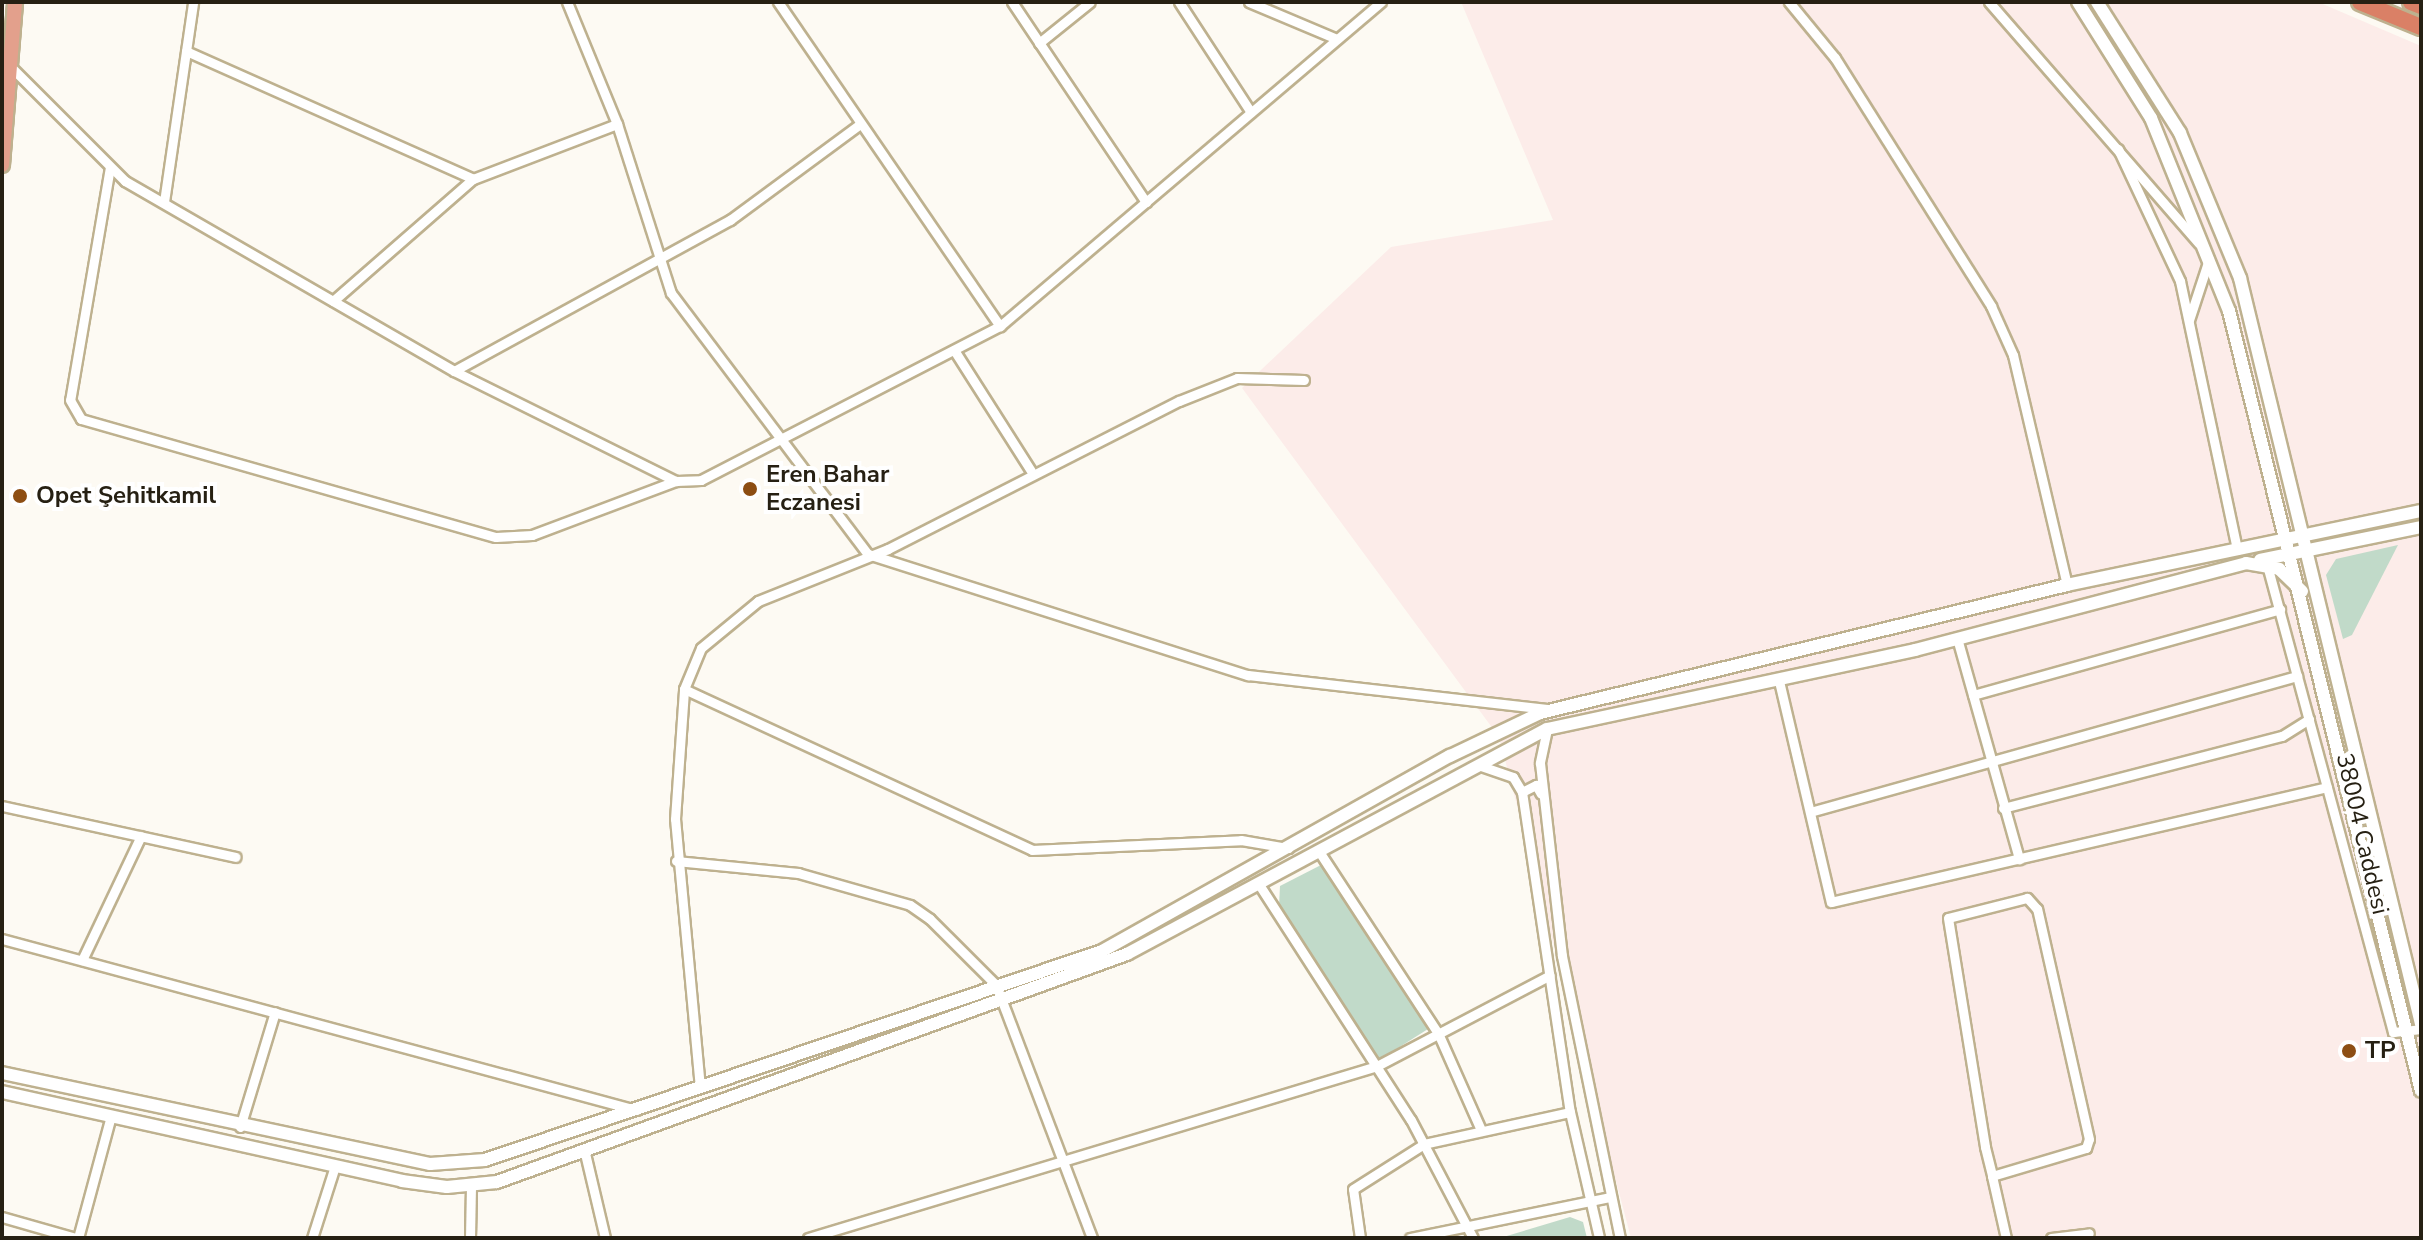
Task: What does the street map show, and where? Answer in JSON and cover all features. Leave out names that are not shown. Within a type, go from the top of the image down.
[{"type":"highway","points":[[2360,2],[2421,27]]},
{"type":"highway","points":[[2411,2],[2421,6]]},
{"type":"main road","points":[[2,165],[15,2]]},
{"type":"street","points":[[164,202],[193,2]]},
{"type":"street","points":[[567,2],[617,124],[658,263],[671,293],[868,554],[1248,675],[1552,710]]},
{"type":"street","points":[[778,2],[1000,326]]},
{"type":"street","points":[[1012,2],[1146,202]]},
{"type":"street","points":[[1039,43],[1090,2]]},
{"type":"street","points":[[1179,2],[1250,111]]},
{"type":"street","points":[[1249,2],[1337,39]]},
{"type":"street","points":[[110,167],[70,400],[81,419],[496,537],[532,535],[676,481],[718,475],[1000,326],[1381,2]]},
{"type":"street","points":[[1789,2],[1835,58],[1991,306],[2013,355],[2067,585]]},
{"type":"street","points":[[1989,2],[2208,256],[2189,320]]},
{"type":"street","name":"38004 Caddesi","points":[[2078,2],[2151,118],[2208,256],[2360,796]]},
{"type":"street","name":"38004 Caddesi","points":[[2097,2],[2165,106],[2227,243],[2304,536],[2360,796],[2417,1029],[2421,1091]]},
{"type":"street","points":[[186,51],[473,179]]},
{"type":"street","points":[[9,66],[110,167],[164,202],[454,371],[676,481]]},
{"type":"street","points":[[333,301],[473,179],[617,124]]},
{"type":"street","points":[[454,371],[658,263],[860,124]]},
{"type":"street","points":[[2118,149],[2180,281],[2237,550]]},
{"type":"street","points":[[954,350],[1031,471]]},
{"type":"street","points":[[700,1088],[676,861],[684,689],[701,648],[737,613],[868,554],[1031,471],[1223,382],[1304,380]]},
{"type":"street","points":[[2,1073],[240,1127],[430,1164],[462,1164],[637,1110],[1130,939],[1450,756],[1552,710],[2067,585],[2421,511]]},
{"type":"street","points":[[2,1092],[425,1185],[471,1186],[584,1149],[1127,954],[1260,886],[1475,765],[1547,729],[1779,681],[2246,563],[2421,527]]},
{"type":"street","points":[[2246,563],[2267,564],[2300,585]]},
{"type":"street","points":[[2267,564],[2393,1032],[2417,1029]]},
{"type":"street","points":[[1973,695],[2280,609]]},
{"type":"street","points":[[1957,638],[2019,859]]},
{"type":"street","points":[[1810,812],[1991,764],[2297,676]]},
{"type":"street","points":[[1779,681],[1831,902],[2327,787]]},
{"type":"street","points":[[684,689],[1032,850],[1241,840],[1289,849]]},
{"type":"street","points":[[2003,808],[2282,736],[2309,719]]},
{"type":"street","points":[[1547,729],[1542,797],[1573,1029],[1620,1238]]},
{"type":"street","points":[[1475,765],[1499,769],[1522,792],[1570,1112],[1599,1238]]},
{"type":"street","points":[[1522,792],[1536,785],[1542,797]]},
{"type":"street","points":[[2,806],[236,857]]},
{"type":"street","points":[[82,960],[141,836]]},
{"type":"street","points":[[1320,853],[1438,1033],[1481,1130]]},
{"type":"street","points":[[676,861],[798,873],[910,905],[996,985],[1092,1238]]},
{"type":"street","points":[[1260,886],[1377,1066],[1424,1144],[1473,1238]]},
{"type":"street","points":[[1992,1176],[2086,1148],[2089,1139],[2037,909],[2027,898],[1948,918],[1992,1176],[2006,1238]]},
{"type":"street","points":[[2,939],[637,1110]]},
{"type":"street","points":[[808,1238],[1377,1066],[1550,975]]},
{"type":"street","points":[[240,1127],[275,1012]]},
{"type":"street","points":[[1360,1238],[1353,1189],[1424,1144],[1570,1112]]},
{"type":"street","points":[[2,1217],[77,1238],[111,1116]]},
{"type":"street","points":[[584,1149],[605,1238]]},
{"type":"street","points":[[312,1238],[335,1166]]},
{"type":"street","points":[[470,1238],[471,1186]]},
{"type":"street","points":[[1410,1238],[1610,1197]]},
{"type":"street","points":[[2051,1238],[2089,1233]]},
{"type":"shaded area","points":[[1461,2],[2318,2],[2421,46],[2421,1238],[1631,1238],[1499,737],[1242,388],[1391,247],[1553,220]]},
{"type":"green space","points":[[2398,545],[2352,635],[2343,639],[2326,575],[2336,559]]},
{"type":"green space","points":[[1321,865],[1428,1029],[1379,1060],[1279,906],[1280,886]]},
{"type":"green space","points":[[1570,1217],[1583,1222],[1587,1238],[1500,1238]]},
{"type":"place","name":"Eren Bahar Eczanesi","points":[[750,489]]},
{"type":"place","name":"Opet Şehitkamil","points":[[20,496]]},
{"type":"place","name":"TP","points":[[2349,1051]]}]
